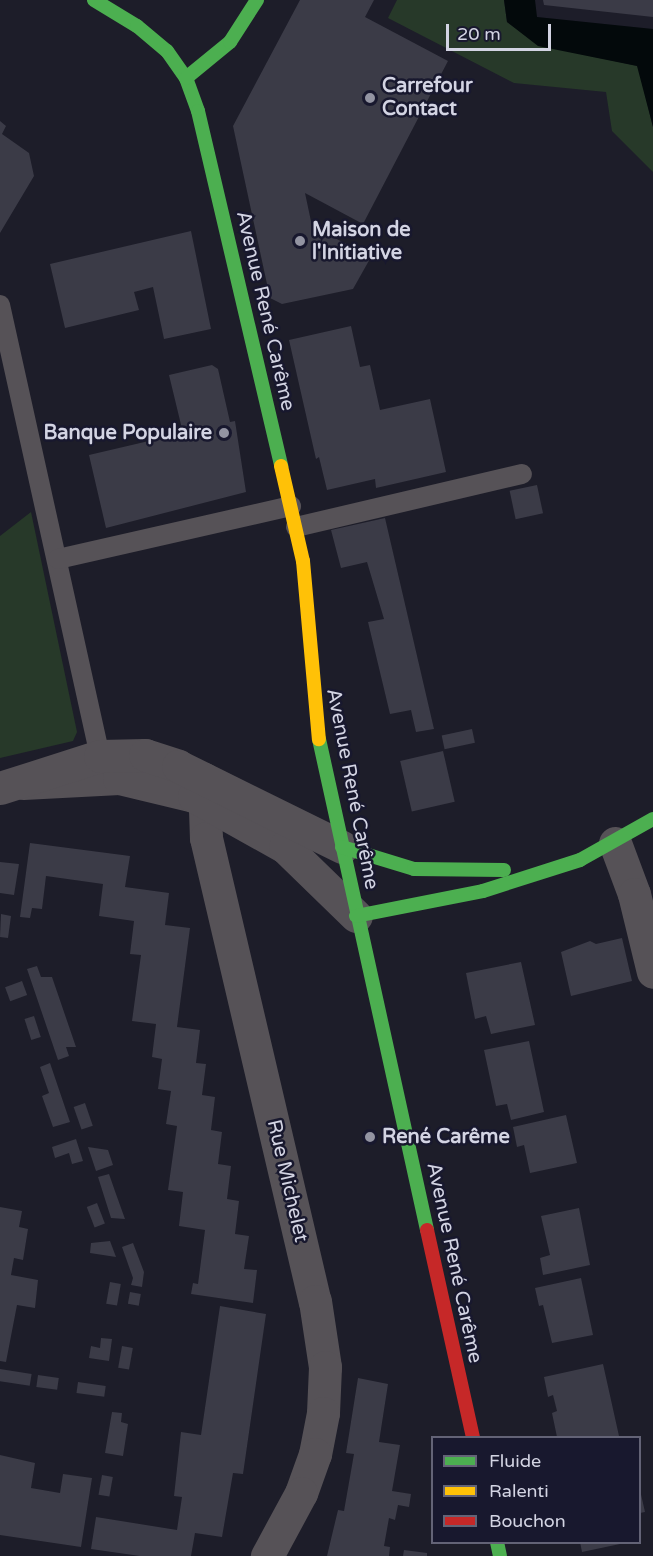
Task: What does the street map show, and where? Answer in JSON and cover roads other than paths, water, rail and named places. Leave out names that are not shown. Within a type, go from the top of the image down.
[{"type":"street","name":"Avenue René Carême","points":[[94,0],[155,39],[186,78],[198,111],[296,527],[308,594],[314,714],[356,916],[473,1436]]},
{"type":"street","points":[[186,78],[230,42],[258,0]]},
{"type":"street","points":[[12,786],[102,767],[145,755],[204,789],[285,847],[356,916],[483,891],[559,866],[615,843],[653,819]]},
{"type":"street","points":[[204,789],[388,864],[428,871],[559,866]]},
{"type":"street","name":"Rue Michelet","points":[[204,789],[206,838],[315,1301],[324,1368],[323,1413],[315,1454],[301,1493],[267,1556]]},
{"type":"street","points":[[615,843],[631,884],[653,972]]},
{"type":"lane","points":[[0,304],[102,767]]},
{"type":"lane","points":[[296,527],[522,474]]},
{"type":"lane","points":[[58,559],[291,506]]},
{"type":"place","name":"Carrefour Contact","points":[[370,98]]},
{"type":"place","name":"Maison de l'Initiative","points":[[300,241]]},
{"type":"place","name":"Banque Populaire","points":[[224,433]]},
{"type":"place","name":"René Carême","points":[[370,1137]]}]
